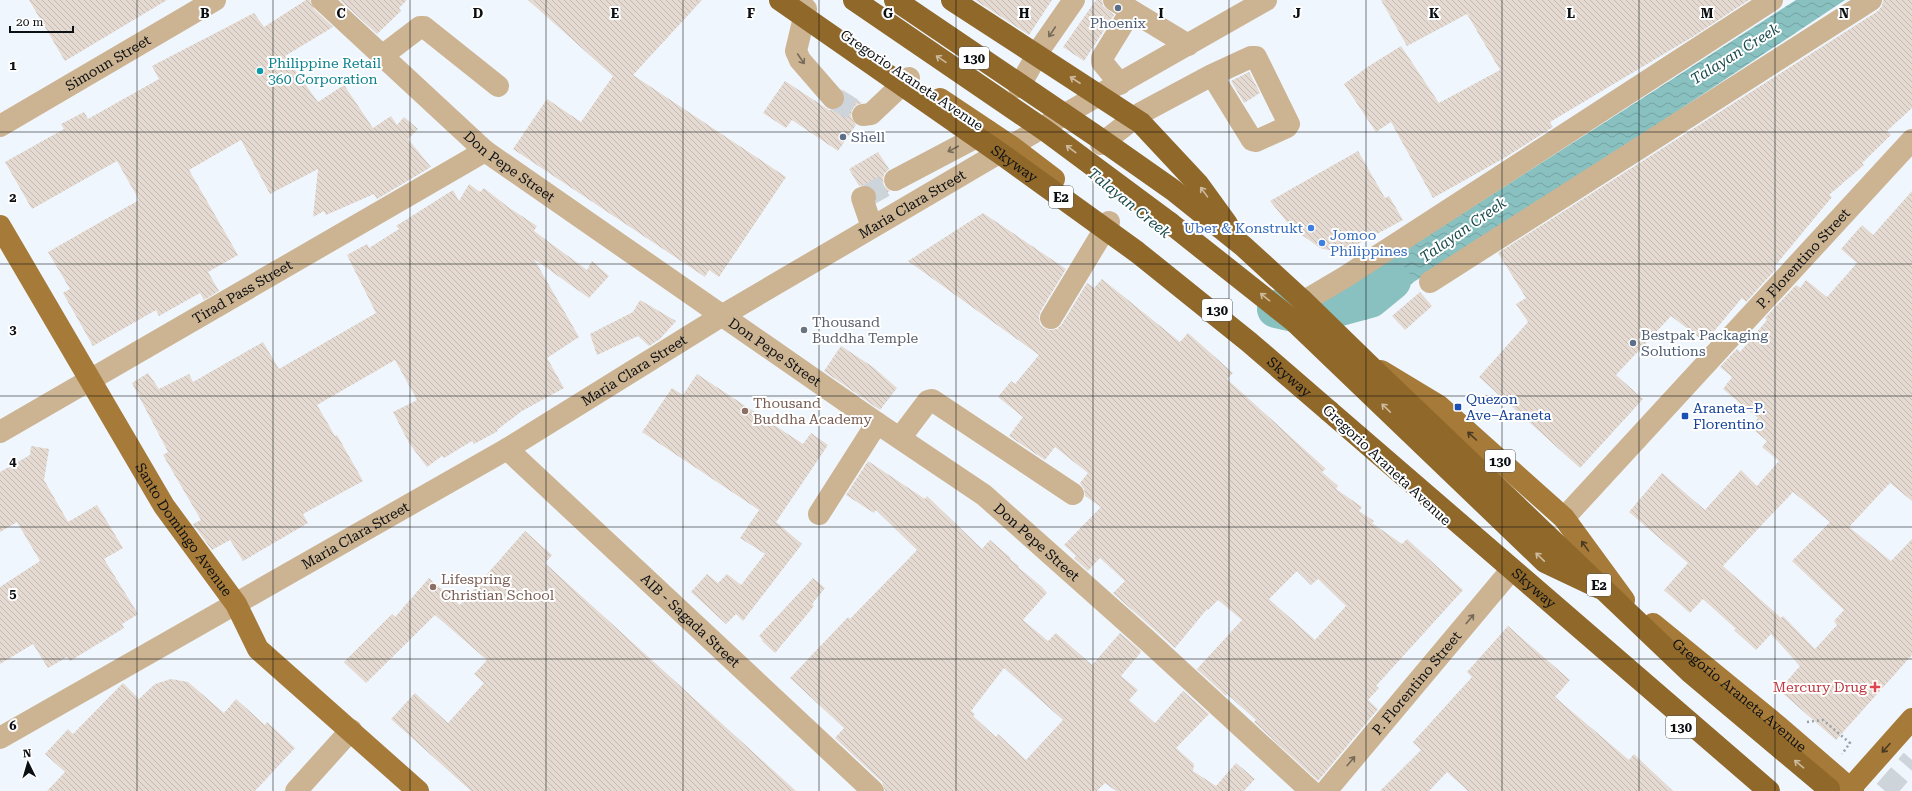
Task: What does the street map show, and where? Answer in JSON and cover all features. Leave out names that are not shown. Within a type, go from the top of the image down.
[{"type":"highway","name":"Skyway","points":[[780,0],[1004,156],[1150,262],[1249,342],[1769,791]]},
{"type":"highway","points":[[854,0],[1046,131],[1182,232],[1300,311],[1546,562],[1624,600]]},
{"type":"highway","name":"E2","points":[[896,0],[1174,190],[1243,246],[1301,299],[1690,672],[1846,790]]},
{"type":"highway","points":[[952,0],[1141,123],[1198,184],[1243,246]]},
{"type":"main road","name":"Gregorio Araneta Avenue","points":[[886,0],[1062,116],[1195,212],[1300,311],[1347,348],[1439,406],[1564,518],[1624,600]]},
{"type":"main road","name":"Gregorio Araneta Avenue","points":[[799,5],[1012,147],[1179,277],[1262,350],[1507,575],[1755,791]]},
{"type":"main road","name":"Santo Domingo Avenue","points":[[0,226],[164,506],[236,604],[258,649],[418,791]]},
{"type":"main road","name":"Gregorio Araneta Avenue","points":[[1347,348],[1420,423],[1541,537],[1624,600],[1779,727],[1846,790]]},
{"type":"main road","points":[[1846,790],[1912,719]]},
{"type":"street","name":"Simoun Street","points":[[0,126],[215,0]]},
{"type":"street","name":"Don Pepe Street","points":[[322,0],[485,151],[877,423],[984,495],[1148,641],[1311,791]]},
{"type":"street","points":[[1019,87],[1042,46],[1074,0]]},
{"type":"street","name":"Maria Clara Street","points":[[0,738],[507,450],[723,315],[1012,147],[1062,116],[1266,0]]},
{"type":"street","points":[[1300,311],[1345,277],[1772,0]]},
{"type":"street","points":[[1430,282],[1871,0]]},
{"type":"street","points":[[799,5],[796,52],[800,60],[833,98]]},
{"type":"street","points":[[1120,84],[1102,62],[1102,58],[1122,5],[1188,45]]},
{"type":"street","points":[[382,56],[420,28],[424,28],[498,86]]},
{"type":"street","points":[[1101,144],[1141,113],[1212,75]]},
{"type":"street","points":[[863,115],[871,114],[909,78]]},
{"type":"street","points":[[951,182],[904,176],[988,131]]},
{"type":"street","name":"P. Florentino Street","points":[[1564,518],[1912,140]]},
{"type":"street","name":"Tirad Pass Street","points":[[0,432],[485,151]]},
{"type":"street","points":[[865,197],[862,198],[872,227]]},
{"type":"street","points":[[1052,318],[1109,222]]},
{"type":"street","points":[[900,438],[928,401],[932,400],[1073,494]]},
{"type":"street","points":[[819,514],[877,423]]},
{"type":"street","name":"AIB - Sagada Street","points":[[507,450],[873,791]]},
{"type":"street","name":"P. Florentino Street","points":[[1326,791],[1507,575]]},
{"type":"street","points":[[296,791],[351,730]]},
{"type":"path","points":[[1823,720],[1850,744],[1840,756]]},
{"type":"water","points":[[1796,0],[1845,0],[1456,258],[1415,281],[1366,320],[1335,295]]},
{"type":"building","points":[[29,0],[167,0],[65,61]]},
{"type":"building","points":[[306,0],[310,0],[314,9],[333,27],[285,56],[318,102],[344,85],[373,128],[391,116],[397,125],[404,117],[418,129],[408,139],[431,167],[377,199],[374,194],[326,215],[324,211],[313,217],[318,169],[270,194],[241,140],[189,170],[238,255],[208,272],[219,291],[204,300],[200,293],[159,316],[156,310],[93,346],[63,293],[70,289],[48,252],[139,200],[117,161],[32,209],[5,162],[64,129],[61,124],[84,112],[88,119],[159,79],[152,66],[254,13],[264,27]]},
{"type":"building","points":[[340,0],[407,0],[399,8],[401,11],[377,34]]},
{"type":"building","points":[[528,0],[702,0],[633,75],[786,177],[719,277],[709,270],[705,277],[513,149],[547,99],[581,122],[613,76]]},
{"type":"building","points":[[975,0],[1052,0],[1029,35]]},
{"type":"building","points":[[1096,0],[1102,0],[1103,6],[1114,15],[1084,61],[1063,47]]},
{"type":"building","points":[[1381,0],[1749,0],[1694,36],[1550,122],[1553,127],[1506,157],[1433,198],[1391,122],[1376,132],[1344,84],[1401,46],[1439,103],[1500,70],[1467,14],[1407,46]]},
{"type":"building","points":[[1883,0],[1912,0],[1912,108],[1887,131],[1891,135],[1862,163],[1864,165],[1829,195],[1832,197],[1774,267],[1776,269],[1746,302],[1742,298],[1705,342],[1671,316],[1616,375],[1643,399],[1580,468],[1479,377],[1528,322],[1516,304],[1526,298],[1498,253],[1878,11],[1882,6]]},
{"type":"building","points":[[1249,72],[1260,93],[1244,103],[1231,81]]},
{"type":"building","points":[[785,81],[829,110],[836,110],[845,102],[845,95],[842,89],[862,103],[856,105],[852,110],[851,117],[856,125],[838,151],[792,120],[786,128],[763,113]]},
{"type":"building","points":[[1358,151],[1385,198],[1389,196],[1403,220],[1341,253],[1320,248],[1291,227],[1270,201]]},
{"type":"building","points":[[878,152],[889,169],[884,174],[883,180],[884,186],[890,191],[877,198],[877,193],[873,187],[867,185],[859,186],[849,169]]},
{"type":"building","points":[[469,184],[480,192],[484,188],[508,207],[537,226],[534,231],[587,270],[592,261],[609,276],[589,298],[534,259],[579,337],[547,358],[564,388],[522,411],[497,430],[498,431],[474,444],[472,441],[444,458],[442,456],[427,467],[409,443],[393,412],[417,400],[395,360],[317,405],[335,436],[337,435],[363,481],[303,514],[308,523],[243,561],[230,540],[212,550],[193,524],[201,520],[163,455],[168,452],[132,383],[148,373],[159,389],[189,374],[193,382],[263,342],[279,369],[376,313],[347,255],[367,244],[369,248],[399,229],[396,226],[453,190],[459,201]]},
{"type":"building","points":[[1912,191],[1912,501],[1890,483],[1849,527],[1891,561],[1912,539],[1912,655],[1836,740],[1779,690],[1800,666],[1771,634],[1756,650],[1734,630],[1736,629],[1703,599],[1690,613],[1664,590],[1688,563],[1629,512],[1662,473],[1705,510],[1741,470],[1757,486],[1779,461],[1762,447],[1767,441],[1750,427],[1758,418],[1723,389],[1732,377],[1720,367],[1737,349],[1740,352],[1767,320],[1765,318],[1796,285],[1800,288],[1806,280],[1827,297],[1857,263],[1841,249],[1862,225],[1873,235]],"holes":[[[1793,492],[1830,522],[1792,561],[1844,610],[1834,621],[1837,625],[1815,649],[1783,616],[1781,618],[1723,566]]]},
{"type":"building","points":[[983,213],[1066,269],[1040,312],[1040,324],[1044,328],[1050,330],[1057,329],[1062,324],[1087,283],[1094,288],[1102,279],[1180,342],[1188,333],[1233,373],[1227,379],[1326,469],[1322,472],[1338,486],[1336,489],[1362,507],[1359,511],[1374,521],[1372,523],[1402,544],[1407,539],[1463,590],[1376,686],[1379,688],[1368,700],[1378,709],[1318,781],[1254,722],[1256,720],[1227,694],[1226,696],[1197,669],[1242,620],[1218,600],[1208,610],[1207,609],[1175,648],[1113,593],[1125,581],[1100,558],[1088,571],[1074,558],[1076,556],[1064,545],[1101,507],[1085,496],[1084,489],[1080,483],[1088,473],[1055,447],[1045,460],[1009,436],[1023,417],[998,397],[1011,381],[1015,384],[1039,355],[908,261]],"holes":[[[1297,571],[1311,585],[1318,579],[1346,606],[1315,640],[1269,599]]]},
{"type":"building","points":[[1420,292],[1432,306],[1405,330],[1392,316]]},
{"type":"building","points":[[640,300],[676,321],[660,339],[649,346],[638,336],[597,355],[590,334],[633,312]]},
{"type":"building","points":[[841,346],[873,367],[897,388],[880,410],[824,371]]},
{"type":"building","points":[[697,374],[803,444],[811,433],[828,445],[776,522],[802,544],[743,621],[736,614],[726,624],[691,592],[707,574],[718,583],[727,574],[741,585],[765,554],[740,538],[759,510],[642,432],[672,388],[683,395]]},
{"type":"building","points":[[31,446],[49,449],[44,480],[68,522],[97,505],[123,548],[104,559],[138,614],[122,624],[124,628],[70,661],[67,657],[48,668],[33,644],[0,664],[0,587],[40,561],[17,522],[0,532],[0,472],[30,455]]},
{"type":"building","points":[[868,461],[925,499],[927,496],[982,549],[990,540],[1011,558],[1010,559],[1019,566],[1018,567],[1042,587],[1047,593],[1023,620],[1048,641],[1056,633],[1092,665],[1120,633],[1141,652],[1121,676],[1138,690],[1129,700],[1155,723],[1183,691],[1209,714],[1176,748],[1194,764],[1193,771],[1216,786],[1236,763],[1255,779],[1244,791],[1116,791],[1105,783],[1097,791],[885,791],[882,782],[835,738],[844,728],[790,678],[848,617],[850,619],[917,550],[876,510],[874,513],[846,495]],"holes":[[[1004,668],[1063,720],[1026,760],[998,734],[996,737],[973,716],[975,714],[971,711]]]},
{"type":"building","points":[[525,531],[552,555],[545,563],[796,791],[471,791],[391,719],[415,693],[448,723],[484,683],[474,674],[487,660],[435,615],[366,683],[344,662],[392,614],[395,617],[429,578],[460,605]]},
{"type":"building","points":[[813,578],[825,588],[812,604],[814,606],[775,653],[762,641],[763,640],[759,636]]},
{"type":"building","points":[[1508,626],[1570,680],[1555,697],[1629,760],[1634,754],[1673,791],[1468,791],[1447,772],[1429,791],[1380,791],[1421,750],[1413,742],[1472,677],[1467,672]]},
{"type":"building","points":[[171,679],[188,682],[224,713],[236,699],[265,725],[267,722],[295,748],[255,791],[47,791],[65,772],[45,754],[68,729],[73,734],[123,683],[139,699],[155,684]]},
{"type":"waterway","name":"Talayan Creek","points":[[1276,309],[1307,316],[1370,299],[1392,281]]},
{"type":"tunnel","points":[[833,98],[863,115]]},
{"type":"tunnel","points":[[865,197],[895,180]]},
{"type":"tunnel","points":[[1885,791],[1912,760]]},
{"type":"place","name":"Phoenix","points":[[1118,8]]},
{"type":"place","name":"Philippine Retail 360 Corporation","points":[[260,71]]},
{"type":"place","name":"Shell","points":[[843,137]]},
{"type":"place","name":"Uber & Konstrukt","points":[[1311,228]]},
{"type":"place","name":"Jomoo Philippines","points":[[1322,243]]},
{"type":"place","name":"Thousand Buddha Temple","points":[[804,330]]},
{"type":"place","name":"Bestpak Packaging Solutions","points":[[1633,343]]},
{"type":"place","name":"Quezon Ave–Araneta","points":[[1458,407]]},
{"type":"place","name":"Thousand Buddha Academy","points":[[745,411]]},
{"type":"place","name":"Araneta–P. Florentino","points":[[1685,416]]},
{"type":"place","name":"Lifespring Christian School","points":[[433,587]]},
{"type":"place","name":"Mercury Drug","points":[[1875,687]]}]
